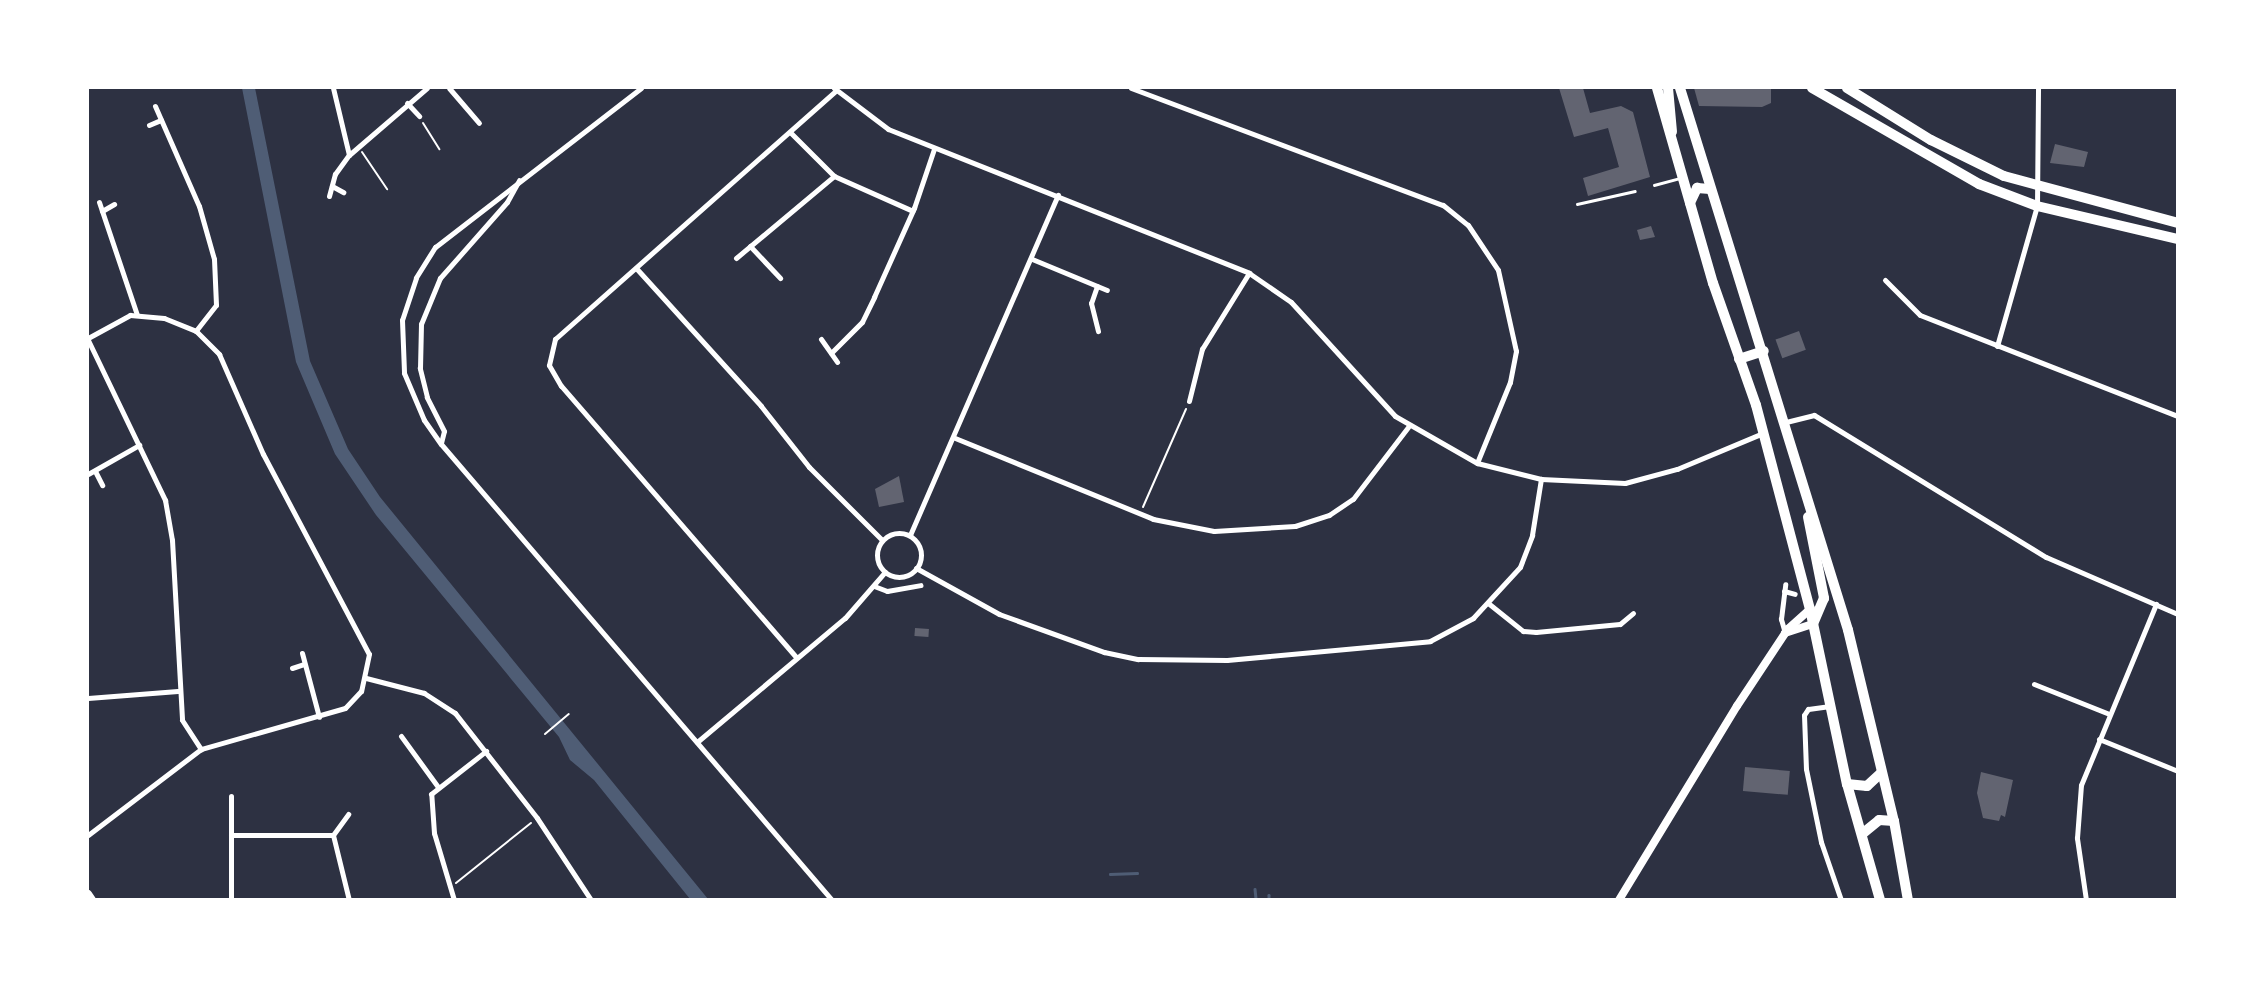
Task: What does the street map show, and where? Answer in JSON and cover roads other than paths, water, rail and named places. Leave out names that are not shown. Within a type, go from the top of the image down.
[{"type":"highway","points":[[1657,88],[1674,157],[1763,433],[1810,609],[1847,785],[1880,900]]},
{"type":"highway","points":[[1668,88],[1674,157]]},
{"type":"highway","points":[[1680,88],[1786,422],[1848,630],[1894,821],[1908,900]]},
{"type":"highway","points":[[1812,88],[1947,168],[2037,206],[2178,239]]},
{"type":"highway","points":[[1847,88],[1956,155],[2034,186],[2178,223]]},
{"type":"highway","points":[[1690,204],[1697,188],[1710,189]]},
{"type":"highway","points":[[1739,359],[1763,351]]},
{"type":"highway","points":[[1801,475],[1824,598],[1813,624]]},
{"type":"highway","points":[[1847,785],[1867,786],[1881,773]]},
{"type":"highway","points":[[1862,834],[1879,820],[1894,821]]},
{"type":"main road","points":[[1619,900],[1785,633],[1810,609]]},
{"type":"main road","points":[[1785,633],[1813,624]]},
{"type":"main road","points":[[88,894],[92,900]]},
{"type":"street","points":[[333,88],[349,155]]},
{"type":"street","points":[[329,196],[335,174],[349,155],[427,88]]},
{"type":"street","points":[[449,88],[479,122]]},
{"type":"street","points":[[641,88],[435,247],[416,278],[402,320],[404,373],[424,420],[441,444],[832,900]]},
{"type":"street","points":[[1131,88],[1443,205],[1468,225],[1498,270],[1516,351],[1510,382],[1477,463]]},
{"type":"street","points":[[1997,346],[2037,206],[2034,186],[2038,88]]},
{"type":"street","points":[[796,657],[553,375],[549,365],[555,339],[790,132],[835,89],[888,129],[1249,272],[1291,302],[1369,390],[1408,427],[1477,463],[1541,479],[1625,483],[1677,469],[1763,433]]},
{"type":"street","points":[[407,103],[419,116]]},
{"type":"street","points":[[155,106],[202,214],[214,259],[216,305],[196,331]]},
{"type":"street","points":[[149,125],[161,120]]},
{"type":"street","points":[[790,132],[834,176],[913,211]]},
{"type":"street","points":[[831,353],[862,322],[913,211],[934,149]]},
{"type":"street","points":[[736,258],[834,176]]},
{"type":"street","points":[[441,444],[444,431],[427,397],[420,368],[421,324],[440,278],[507,202],[519,180]]},
{"type":"street","points":[[332,186],[343,192]]},
{"type":"street","points":[[910,535],[955,438],[1058,195]]},
{"type":"street","points":[[99,202],[137,315]]},
{"type":"street","points":[[102,211],[114,204]]},
{"type":"street","points":[[750,246],[780,278]]},
{"type":"street","points":[[1032,259],[1107,290]]},
{"type":"street","points":[[635,268],[761,405],[810,467],[882,540]]},
{"type":"street","points":[[1189,401],[1202,349],[1249,272]]},
{"type":"street","points":[[1885,281],[1920,315],[2178,416]]},
{"type":"street","points":[[1097,286],[1091,303],[1098,331]]},
{"type":"street","points":[[88,835],[201,749],[319,717],[354,701],[366,678],[368,649],[263,454],[219,354],[196,331],[179,321],[137,315],[116,319],[88,339],[165,499],[173,540],[178,691],[183,726],[201,749]]},
{"type":"street","points":[[821,339],[837,362]]},
{"type":"street","points":[[1786,422],[1814,415],[2046,557],[2178,614]]},
{"type":"street","points":[[955,438],[1140,514],[1214,531],[1315,522],[1353,499],[1408,427]]},
{"type":"street","points":[[88,474],[139,445]]},
{"type":"street","points":[[95,471],[102,485]]},
{"type":"street","points":[[916,568],[963,597],[1035,628],[1104,652],[1181,663],[1430,641],[1452,633],[1488,603],[1520,567],[1532,535],[1541,479]]},
{"type":"street","points":[[882,540],[901,532],[910,535],[920,547],[916,568]]},
{"type":"street","points":[[882,540],[877,560],[885,572],[901,576],[916,568]]},
{"type":"street","points":[[697,742],[845,618],[885,572]]},
{"type":"street","points":[[1785,584],[1780,620],[1785,633]]},
{"type":"street","points":[[874,586],[887,591],[920,585]]},
{"type":"street","points":[[1784,591],[1795,594]]},
{"type":"street","points":[[1488,603],[1522,631],[1536,632],[1620,624],[1633,613]]},
{"type":"street","points":[[2086,900],[2077,838],[2080,791],[2107,713],[2156,604]]},
{"type":"street","points":[[302,653],[319,717]]},
{"type":"street","points":[[292,668],[304,664]]},
{"type":"street","points":[[366,678],[410,687],[440,701],[486,751],[537,818],[591,900]]},
{"type":"street","points":[[2034,684],[2107,713]]},
{"type":"street","points":[[91,689],[90,698],[178,691]]},
{"type":"street","points":[[1830,706],[1808,709],[1806,769],[1821,842],[1841,900]]},
{"type":"street","points":[[401,736],[438,788]]},
{"type":"street","points":[[2099,739],[2178,771]]},
{"type":"street","points":[[454,900],[429,806],[438,788],[486,751]]},
{"type":"street","points":[[231,796],[231,900]]},
{"type":"street","points":[[348,814],[333,835],[349,900]]},
{"type":"street","points":[[231,835],[333,835]]},
{"type":"lane","points":[[1654,186],[1681,178]]},
{"type":"lane","points":[[1577,204],[1635,191]]},
{"type":"water","points":[[242,88],[255,88],[310,361],[348,449],[380,497],[708,899],[690,899],[594,780],[570,760],[559,737],[376,515],[335,454],[296,362]]},
{"type":"waterway","points":[[1110,874],[1137,873]]},
{"type":"waterway","points":[[1255,889],[1256,898]]},
{"type":"waterway","points":[[1269,895],[1269,900]]}]
